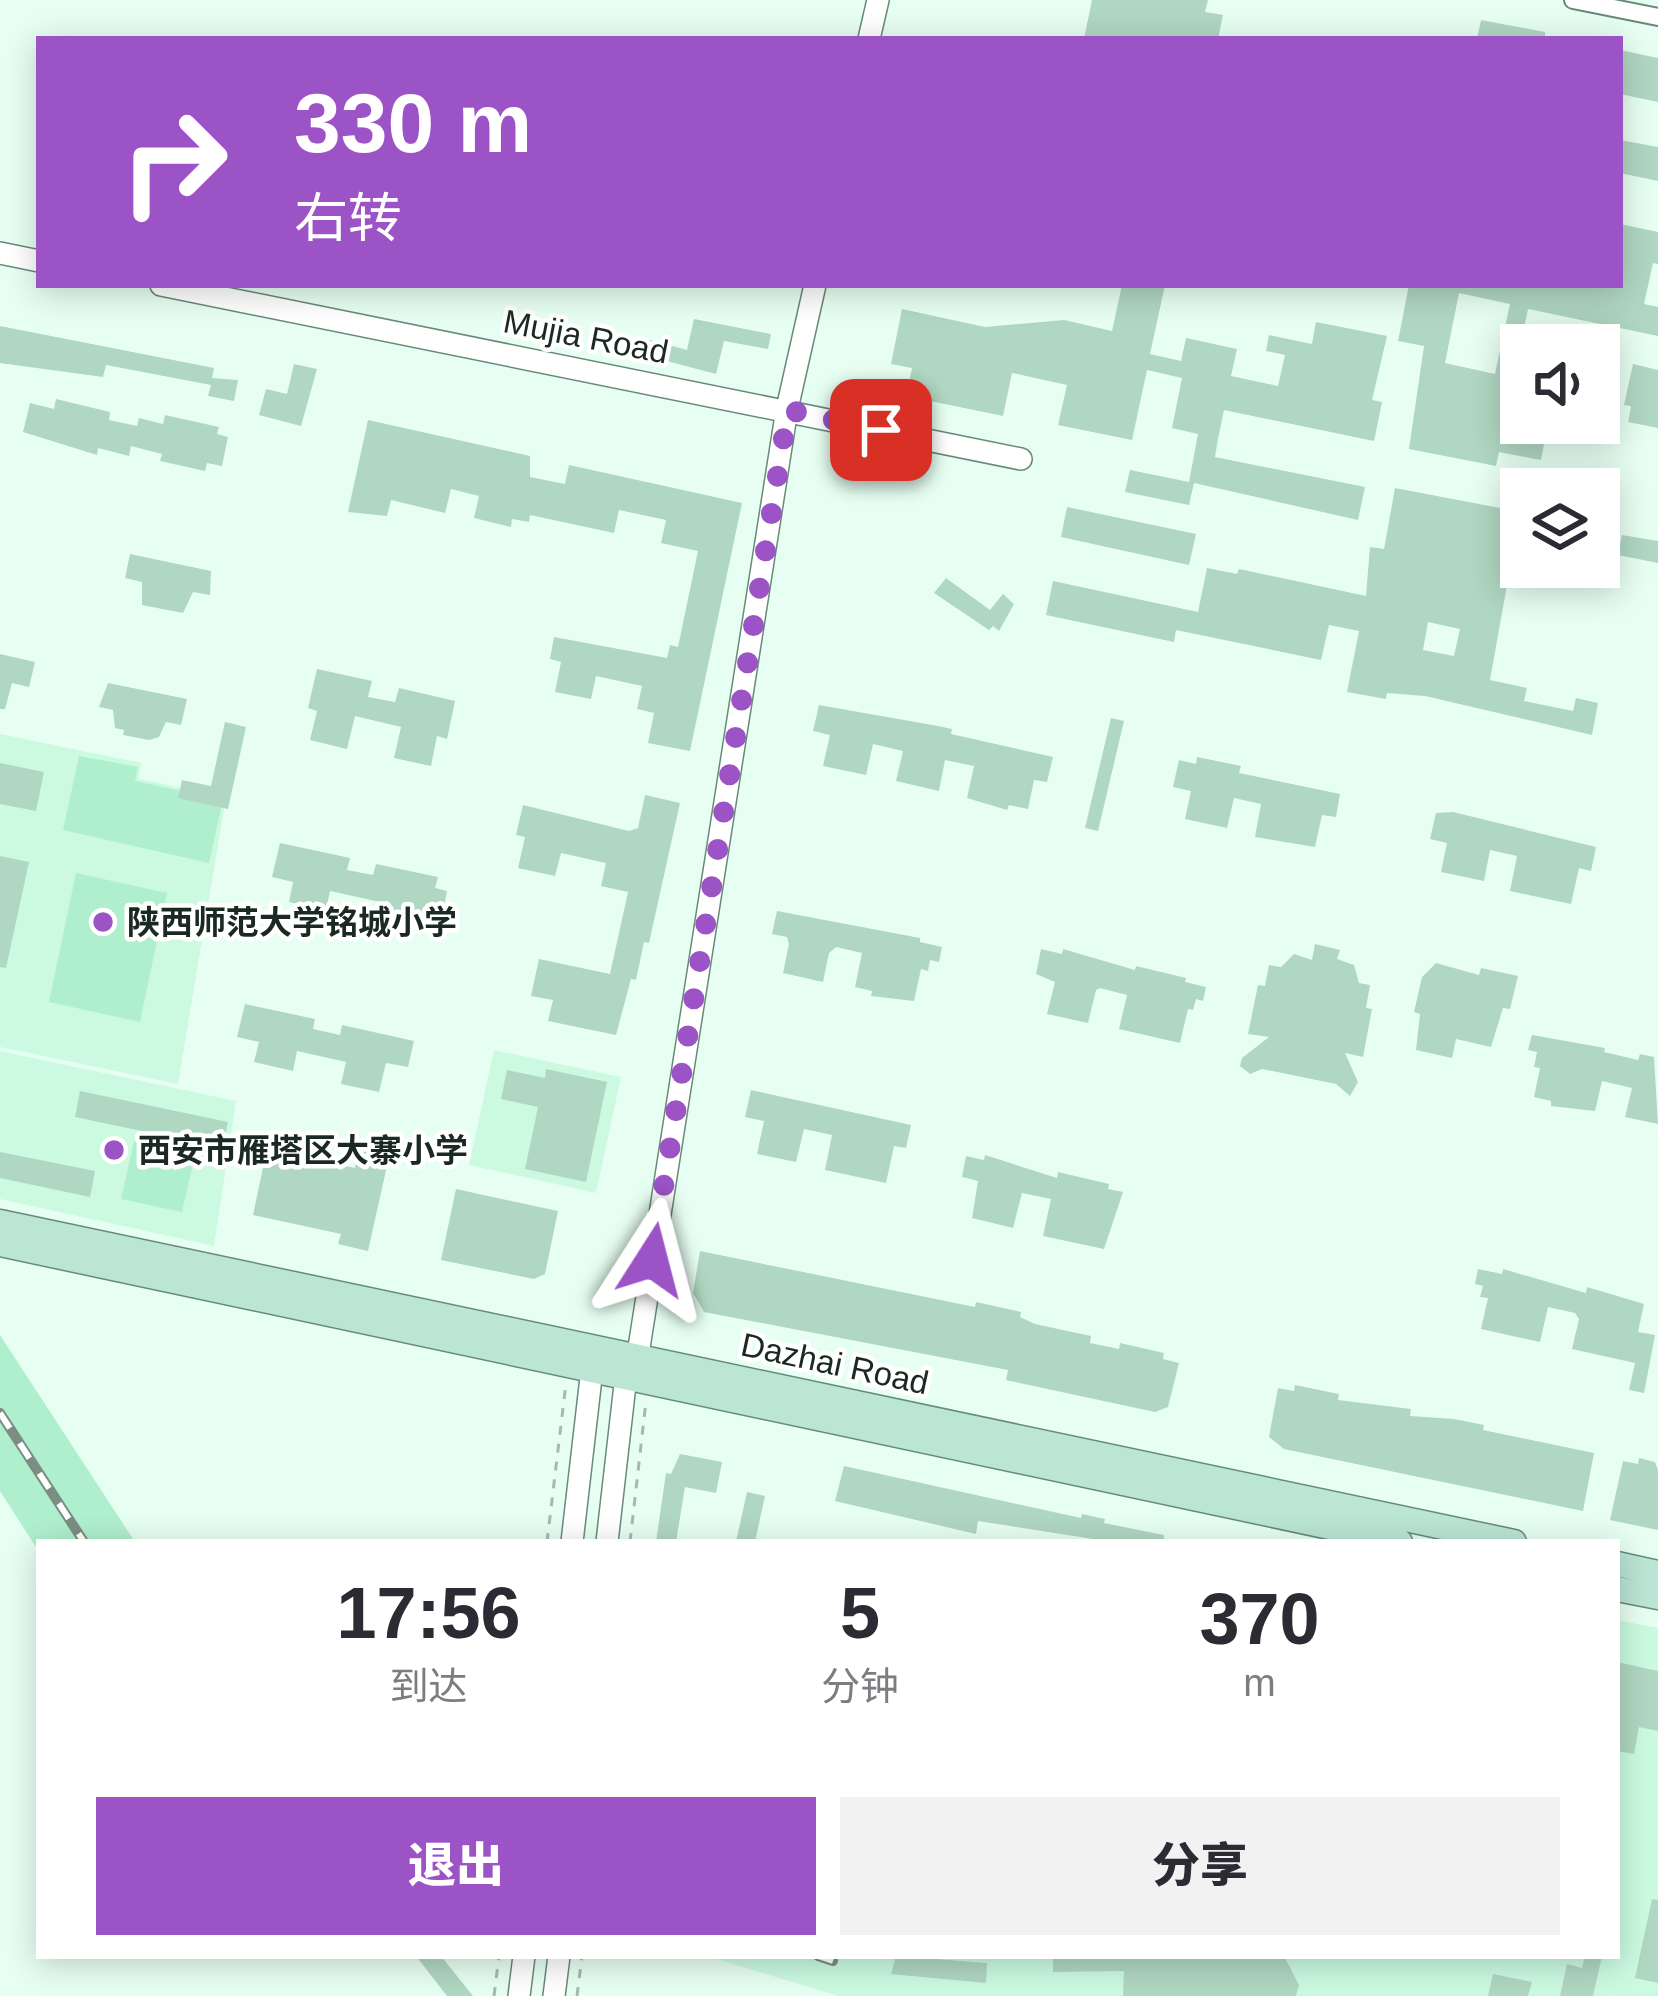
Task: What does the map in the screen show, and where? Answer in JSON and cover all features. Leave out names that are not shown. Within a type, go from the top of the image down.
[{"type":"main road","name":"Dazhai Road","points":[[0,1222],[610,1349],[638,1370],[1387,1539]]},
{"type":"main road","name":"Dazhai Road","points":[[0,1244],[580,1366],[638,1370],[1499,1539]]},
{"type":"main road","points":[[1620,1565],[1658,1573]]},
{"type":"main road","points":[[1620,1590],[1658,1598]]},
{"type":"street","points":[[870,36],[878,0]]},
{"type":"street","points":[[1573,0],[1658,17]]},
{"type":"street","points":[[0,253],[36,260]]},
{"type":"street","name":"Mujia Road","points":[[176,288],[1021,459]]},
{"type":"street","points":[[608,1539],[788,410],[814,288]]},
{"type":"street","points":[[572,1539],[580,1366],[610,1349]]},
{"type":"street","points":[[519,1996],[524,1959]]},
{"type":"street","points":[[554,1996],[559,1959]]},
{"type":"path","points":[[548,1539],[580,1366]]},
{"type":"path","points":[[630,1539],[638,1370]]},
{"type":"path","points":[[494,1996],[499,1959]]},
{"type":"path","points":[[577,1996],[582,1959]]},
{"type":"shaded area","name":"陕西师范大学铭城小学","points":[[0,734],[141,763],[139,779],[226,797],[178,1084],[0,1047]]},
{"type":"shaded area","points":[[79,756],[138,767],[135,781],[223,800],[209,863],[63,830]]},
{"type":"shaded area","points":[[76,873],[167,893],[140,1022],[49,1002]]},
{"type":"shaded area","points":[[494,1050],[621,1077],[596,1193],[469,1165]]},
{"type":"shaded area","name":"西安市雁塔区大寨小学","points":[[0,1051],[236,1101],[214,1246],[0,1199]]},
{"type":"shaded area","points":[[134,1141],[195,1155],[182,1212],[121,1199]]},
{"type":"shaded area","points":[[0,1335],[133,1539],[36,1539],[36,1547],[0,1491]]},
{"type":"shaded area","points":[[1620,1621],[1658,1628],[1658,1996],[838,1996],[717,1959],[1620,1959]]},
{"type":"building","points":[[1092,0],[1208,0],[1205,12],[1223,15],[1219,36],[1085,36]]},
{"type":"building","points":[[1481,20],[1545,32],[1545,36],[1478,36]]},
{"type":"building","points":[[1623,51],[1658,58],[1658,102],[1623,95]]},
{"type":"building","points":[[1623,141],[1658,147],[1658,181],[1623,174]]},
{"type":"building","points":[[1623,225],[1658,232],[1658,264],[1653,263],[1644,304],[1658,307],[1658,336],[1620,328],[1620,324],[1528,309],[1525,324],[1506,324],[1510,304],[1459,293],[1445,363],[1495,374],[1500,351],[1500,444],[1544,444],[1541,460],[1499,452],[1496,466],[1409,449],[1424,346],[1398,341],[1408,288],[1623,288]]},
{"type":"building","points":[[1121,288],[1164,288],[1150,354],[1181,361],[1186,338],[1237,349],[1231,376],[1278,386],[1285,355],[1266,351],[1269,335],[1312,344],[1316,322],[1387,336],[1372,400],[1382,402],[1374,441],[1224,410],[1215,457],[1365,487],[1358,520],[1194,483],[1189,505],[1125,492],[1130,470],[1189,482],[1198,434],[1172,428],[1182,378],[1147,370],[1132,440],[1058,425],[1067,385],[1012,373],[1003,416],[906,396],[912,368],[891,364],[902,309],[985,327],[1064,320],[1112,331]]},
{"type":"building","points":[[694,319],[771,334],[768,349],[724,341],[716,374],[640,354],[643,338],[687,350]]},
{"type":"building","points":[[0,326],[214,368],[212,378],[238,380],[234,401],[208,396],[211,385],[106,365],[103,377],[0,363]]},
{"type":"building","points":[[294,364],[317,369],[301,426],[259,415],[266,389],[287,394]]},
{"type":"building","points":[[1633,364],[1658,370],[1658,428],[1628,422],[1631,406],[1624,405]]},
{"type":"building","points":[[56,399],[110,412],[109,420],[137,426],[139,418],[163,424],[165,415],[219,427],[217,434],[228,437],[222,466],[207,463],[205,471],[160,461],[162,454],[131,446],[129,456],[98,448],[97,455],[23,432],[30,403],[54,409]]},
{"type":"building","points":[[368,420],[530,456],[530,477],[565,484],[569,465],[742,503],[690,751],[648,743],[654,713],[637,709],[642,686],[596,676],[591,699],[555,692],[561,662],[550,659],[554,637],[667,658],[670,645],[678,647],[698,551],[661,543],[666,520],[619,510],[614,533],[530,515],[529,522],[512,519],[511,527],[474,518],[479,496],[451,489],[445,513],[391,500],[387,516],[348,512]]},
{"type":"building","points":[[1395,488],[1500,508],[1500,588],[1506,588],[1490,680],[1527,688],[1524,701],[1573,711],[1576,698],[1598,703],[1592,735],[1425,696],[1387,693],[1386,699],[1347,692],[1359,631],[1329,625],[1321,660],[1176,630],[1174,642],[1046,615],[1053,581],[1198,612],[1207,568],[1237,574],[1239,569],[1366,596],[1370,547],[1384,549]],"holes":[[[1428,622],[1460,629],[1454,656],[1423,650]]]},
{"type":"building","points":[[1067,507],[1196,534],[1189,565],[1061,537]]},
{"type":"building","points":[[1622,535],[1658,541],[1658,563],[1620,555]]},
{"type":"building","points":[[130,554],[211,571],[210,595],[193,592],[183,613],[142,605],[142,582],[125,578]]},
{"type":"building","points":[[946,578],[990,610],[1003,594],[1014,604],[999,631],[993,626],[989,630],[934,593]]},
{"type":"building","points":[[0,654],[35,662],[29,687],[12,683],[5,709],[0,709]]},
{"type":"building","points":[[317,669],[372,681],[368,697],[395,702],[399,688],[455,701],[447,739],[437,736],[431,766],[394,758],[401,727],[355,716],[347,749],[310,740],[317,711],[308,708]]},
{"type":"building","points":[[108,683],[187,699],[181,725],[166,722],[159,737],[149,740],[123,735],[124,730],[115,728],[113,710],[99,707]]},
{"type":"building","points":[[819,705],[952,729],[951,734],[1053,757],[1047,782],[1034,780],[1028,809],[1009,805],[1007,810],[967,798],[974,766],[945,760],[939,791],[896,781],[903,751],[873,744],[866,775],[823,766],[830,735],[813,731]]},
{"type":"building","points":[[1111,718],[1124,721],[1098,831],[1085,828]]},
{"type":"building","points":[[225,722],[246,727],[228,809],[178,798],[182,780],[211,786]]},
{"type":"building","points":[[1197,757],[1241,766],[1239,773],[1340,794],[1336,817],[1322,815],[1315,847],[1255,837],[1261,804],[1234,798],[1227,828],[1185,819],[1191,791],[1173,787],[1179,760],[1196,764]]},
{"type":"building","points":[[0,763],[44,772],[36,811],[0,804]]},
{"type":"building","points":[[645,795],[680,803],[649,943],[644,942],[616,1035],[548,1021],[553,1000],[531,996],[539,959],[610,974],[628,892],[601,886],[606,863],[561,853],[555,876],[518,868],[525,837],[516,835],[523,805],[629,831],[638,828]]},
{"type":"building","points":[[1453,812],[1596,847],[1591,871],[1579,868],[1571,904],[1510,891],[1517,856],[1490,850],[1484,881],[1441,872],[1447,843],[1430,839],[1436,813]]},
{"type":"building","points":[[280,843],[350,858],[347,870],[373,875],[376,864],[438,877],[435,888],[447,891],[442,917],[418,912],[414,932],[376,924],[380,902],[330,891],[326,910],[289,902],[293,882],[272,877]]},
{"type":"building","points":[[0,856],[29,862],[6,968],[0,967]]},
{"type":"building","points":[[777,911],[920,938],[920,942],[942,947],[939,962],[930,960],[928,971],[921,969],[914,1001],[871,996],[872,991],[855,987],[862,953],[836,947],[829,953],[823,982],[783,973],[789,944],[787,937],[772,934]]},
{"type":"building","points":[[1315,944],[1340,950],[1337,959],[1354,965],[1359,983],[1370,985],[1366,1008],[1372,1009],[1363,1057],[1345,1053],[1358,1082],[1350,1096],[1336,1084],[1262,1069],[1250,1074],[1240,1066],[1242,1058],[1269,1037],[1248,1034],[1258,985],[1265,986],[1269,965],[1281,967],[1294,954],[1312,960]]},
{"type":"building","points":[[1041,949],[1062,954],[1063,949],[1135,970],[1136,966],[1186,978],[1185,982],[1206,987],[1203,1001],[1196,999],[1193,1010],[1188,1009],[1180,1043],[1119,1029],[1127,995],[1100,988],[1088,1023],[1047,1014],[1055,982],[1036,974]]},
{"type":"building","points":[[1436,963],[1479,975],[1481,968],[1518,976],[1510,1009],[1503,1008],[1491,1047],[1456,1039],[1452,1058],[1416,1050],[1420,1014],[1414,1012],[1422,977]]},
{"type":"building","points":[[245,1004],[315,1019],[313,1029],[340,1035],[342,1025],[414,1041],[408,1067],[386,1063],[379,1092],[341,1084],[346,1062],[297,1051],[293,1071],[254,1062],[259,1042],[237,1037]]},
{"type":"building","points":[[1532,1035],[1605,1048],[1604,1052],[1638,1060],[1640,1054],[1654,1057],[1658,1124],[1625,1117],[1632,1088],[1602,1081],[1595,1111],[1551,1106],[1551,1101],[1534,1097],[1540,1068],[1534,1067],[1537,1052],[1528,1050]]},
{"type":"building","points":[[546,1069],[607,1082],[586,1182],[525,1169],[538,1107],[501,1099],[507,1070],[545,1078]]},
{"type":"building","points":[[751,1090],[911,1125],[906,1148],[894,1146],[886,1183],[825,1170],[832,1135],[804,1129],[796,1162],[757,1154],[764,1121],[745,1117]]},
{"type":"building","points":[[80,1091],[228,1122],[223,1148],[75,1117]]},
{"type":"building","points":[[267,1149],[355,1168],[359,1150],[389,1157],[368,1251],[338,1244],[341,1234],[253,1215]]},
{"type":"building","points":[[0,1152],[95,1171],[90,1197],[0,1178]]},
{"type":"building","points":[[985,1155],[1057,1178],[1058,1172],[1109,1184],[1108,1189],[1123,1192],[1104,1249],[1043,1236],[1051,1199],[1022,1193],[1013,1228],[972,1218],[978,1181],[962,1177],[966,1156],[984,1160]]},
{"type":"building","points":[[456,1189],[558,1211],[545,1274],[534,1279],[441,1260]]},
{"type":"building","points":[[700,1251],[975,1307],[976,1302],[1021,1312],[1020,1317],[1035,1324],[1091,1336],[1090,1343],[1119,1349],[1120,1343],[1164,1353],[1163,1359],[1179,1363],[1168,1407],[1155,1412],[1006,1380],[1008,1370],[704,1312],[693,1293]]},
{"type":"building","points":[[1478,1269],[1502,1274],[1503,1269],[1644,1304],[1638,1332],[1655,1335],[1644,1393],[1629,1390],[1635,1363],[1572,1349],[1579,1319],[1575,1313],[1548,1307],[1540,1342],[1481,1329],[1488,1298],[1480,1297],[1483,1286],[1475,1284]]},
{"type":"building","points":[[1295,1385],[1339,1394],[1338,1400],[1411,1409],[1410,1416],[1484,1425],[1483,1430],[1594,1453],[1583,1511],[1284,1449],[1269,1437],[1278,1388],[1294,1391]]},
{"type":"building","points":[[680,1454],[722,1462],[716,1493],[685,1487],[676,1539],[656,1539],[666,1473],[671,1474]]},
{"type":"building","points":[[1639,1458],[1655,1462],[1658,1470],[1658,1530],[1610,1520],[1623,1461],[1638,1464]]},
{"type":"building","points":[[844,1466],[1081,1518],[1082,1514],[1105,1519],[1104,1523],[1164,1535],[1164,1539],[1094,1539],[978,1521],[976,1534],[835,1501]]},
{"type":"building","points":[[747,1492],[765,1496],[756,1539],[737,1539]]},
{"type":"building","points":[[1620,1663],[1658,1671],[1658,1731],[1639,1727],[1634,1754],[1620,1752]]},
{"type":"building","points":[[1652,1899],[1658,1900],[1658,1983],[1635,1978]]},
{"type":"building","points":[[418,1959],[443,1959],[473,1996],[447,1996]]},
{"type":"building","points":[[895,1959],[987,1963],[986,1983],[891,1974]]},
{"type":"building","points":[[1053,1959],[1286,1959],[1299,1985],[1296,1996],[1123,1996],[1124,1971],[1053,1972]]},
{"type":"building","points":[[1584,1959],[1601,1959],[1593,1996],[1560,1996],[1567,1964],[1582,1968]]},
{"type":"building","points":[[1493,1974],[1532,1982],[1528,1996],[1488,1996]]},
{"type":"railway","points":[[0,1413],[82,1539]]},
{"type":"railway","points":[[827,1959],[833,1961]]},
{"type":"place","name":"陕西师范大学铭城小学","points":[[103,922]]},
{"type":"place","name":"西安市雁塔区大寨小学","points":[[114,1150]]},
{"type":"route","points":[[652,1260],[788,410],[881,430]]}]
